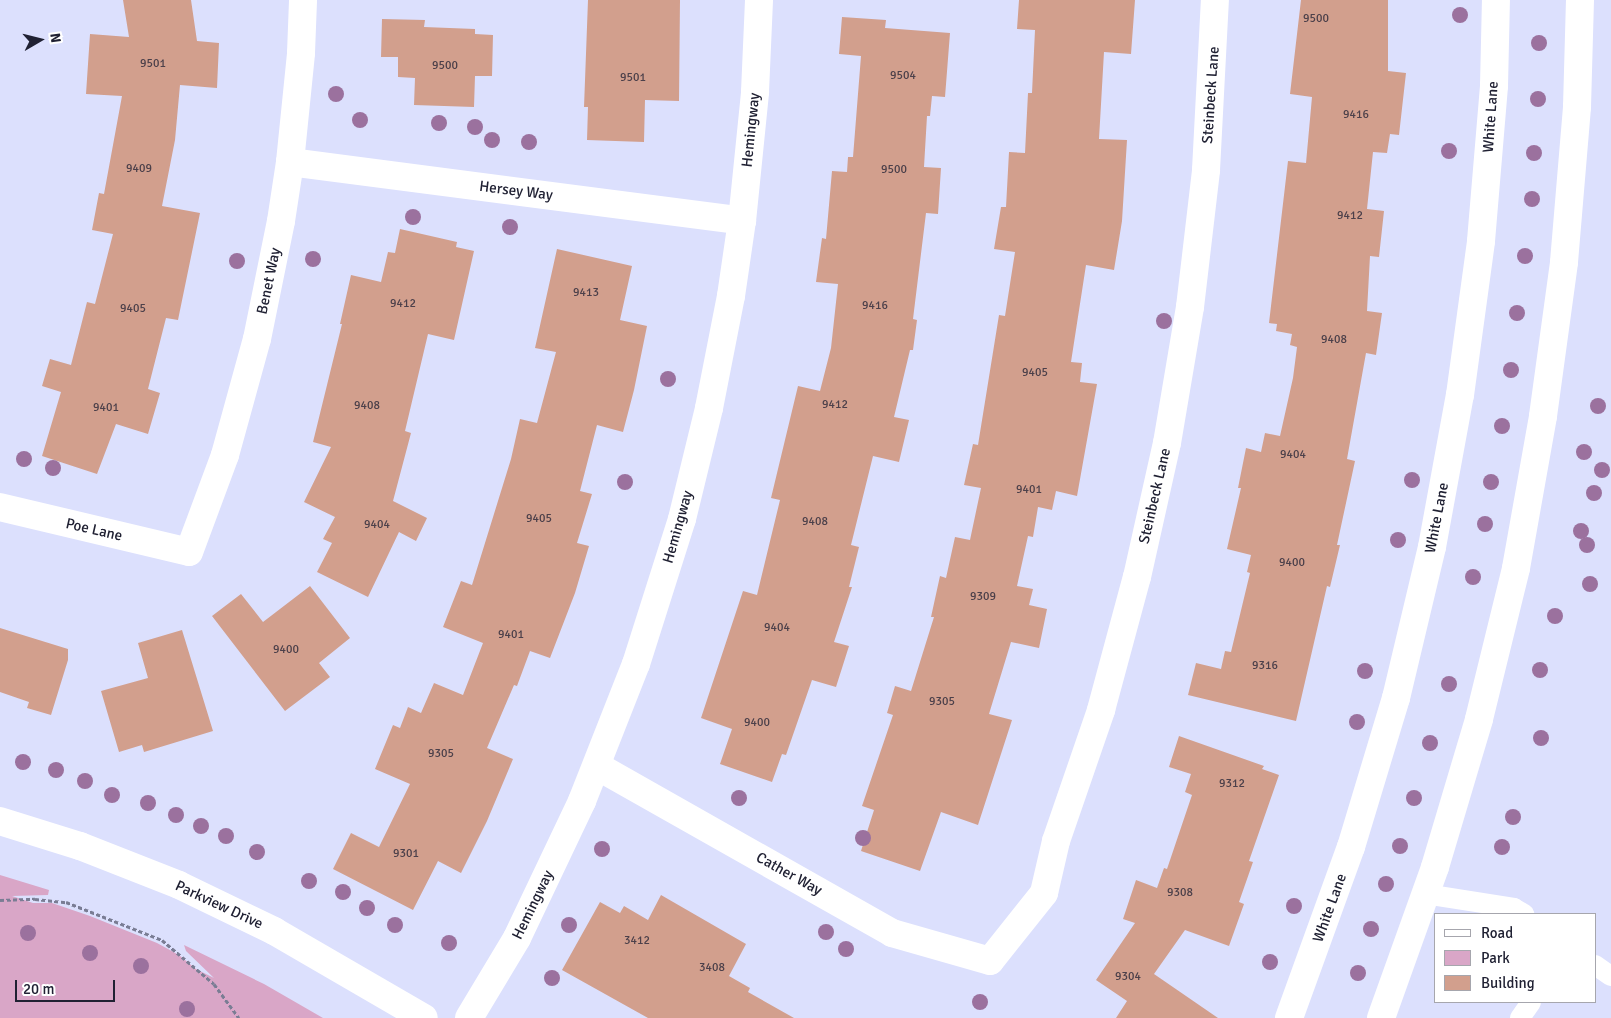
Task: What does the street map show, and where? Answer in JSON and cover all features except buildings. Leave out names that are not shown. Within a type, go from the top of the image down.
[{"type":"street","name":"Benet Way","points":[[189,552],[225,455],[257,339],[281,221],[290,162],[301,53],[303,0]]},
{"type":"street","name":"Hemingway","points":[[469,1018],[517,938],[597,766],[636,664],[682,519],[709,408],[731,296],[742,221],[755,92],[759,0]]},
{"type":"street","name":"Steinbeck Lane","points":[[990,961],[1044,893],[1056,841],[1100,710],[1139,568],[1167,443],[1190,307],[1206,170],[1215,0]]},
{"type":"street","name":"White Lane","points":[[1289,1018],[1352,847],[1396,698],[1432,547],[1460,395],[1481,241],[1494,86],[1496,0]]},
{"type":"street","points":[[1381,1018],[1425,894],[1479,719],[1516,568],[1543,416],[1564,262],[1577,107],[1580,0]]},
{"type":"street","name":"Hersey Way","points":[[290,162],[742,221]]},
{"type":"street","name":"Poe Lane","points":[[0,507],[189,552]]},
{"type":"street","name":"Cather Way","points":[[597,766],[892,933],[990,961]]},
{"type":"street","name":"Parkview Drive","points":[[0,821],[80,846],[179,885],[274,931],[424,1018]]},
{"type":"lane","points":[[1425,894],[1514,908],[1522,913]]},
{"type":"lane","points":[[1596,966],[1611,976]]},
{"type":"lane","points":[[1520,1018],[1530,1003]]},
{"type":"path","points":[[0,900],[35,899],[66,902],[162,940],[214,984],[239,1018]]},
{"type":"green space","points":[[0,875],[49,890],[48,895],[12,896],[33,903],[52,903],[157,943],[179,955],[196,969],[214,978],[186,951],[184,945],[264,984],[323,1018],[0,1018]]}]
